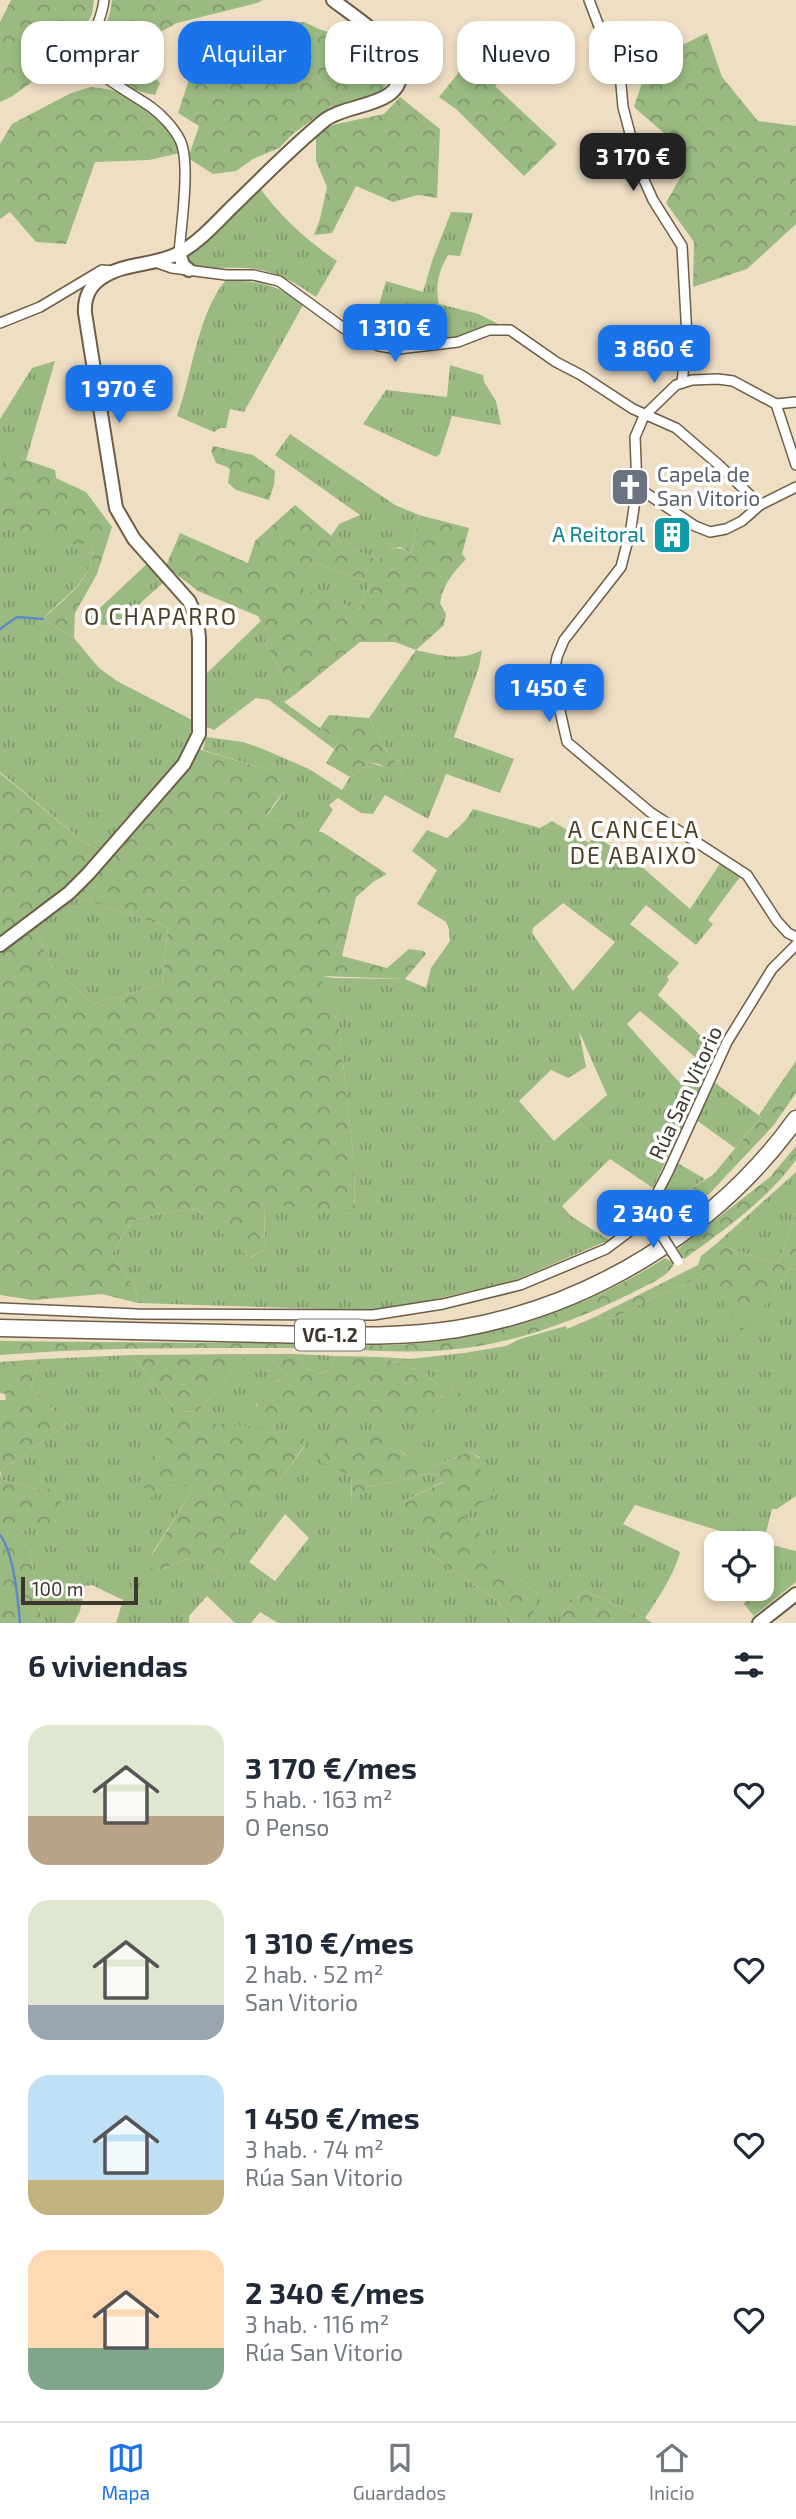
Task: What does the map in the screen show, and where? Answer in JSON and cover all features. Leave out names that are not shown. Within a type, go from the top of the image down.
[{"type":"highway","points":[[706,1214],[796,1108]]},
{"type":"highway","name":"VG-1.2","points":[[0,1328],[363,1336],[455,1329],[527,1312],[581,1291],[643,1259],[706,1214],[742,1181],[796,1119]]},
{"type":"highway","points":[[777,1143],[792,1136],[796,1130]]},
{"type":"street","points":[[104,0],[103,15],[89,50],[93,68],[153,108],[180,140],[184,157],[184,177],[179,253],[189,270]]},
{"type":"street","points":[[0,323],[40,307],[102,270],[112,271],[155,262],[179,253],[195,242],[329,117],[336,112],[380,101],[389,96],[398,82],[400,66],[393,50],[333,0]]},
{"type":"street","points":[[589,0],[600,29],[614,48],[620,73],[623,107],[640,171],[653,200],[682,246],[687,337],[682,383]]},
{"type":"street","points":[[155,262],[189,270],[253,275],[279,281],[353,335],[390,348],[439,346],[489,330],[510,330],[644,416],[676,428],[760,505]]},
{"type":"street","points":[[0,945],[69,893],[88,874],[189,758],[199,734],[197,619],[189,601],[134,539],[116,508],[85,313],[87,297],[95,284],[112,271]]},
{"type":"street","points":[[74,288],[87,297]]},
{"type":"street","points":[[796,402],[776,404],[733,381],[692,380],[676,385],[644,416],[635,437],[637,487],[631,528],[621,567],[564,640],[557,657],[554,680],[567,742],[650,812],[747,875],[777,921],[796,937]]},
{"type":"street","points":[[776,404],[796,466]]},
{"type":"street","points":[[637,487],[695,526],[710,532],[726,529],[742,521],[760,505],[796,487]]},
{"type":"street","name":"Rúa San Vitorio","points":[[0,1308],[137,1314],[361,1315],[414,1310],[520,1285],[606,1249],[630,1231],[648,1211],[727,1042],[772,970],[796,945]]},
{"type":"street","points":[[648,1211],[680,1264]]},
{"type":"street","points":[[759,1623],[796,1594]]},
{"type":"green space","points":[[11,0],[94,0],[88,21],[21,21],[21,84],[29,84],[0,102],[0,22]]},
{"type":"green space","points":[[112,0],[263,0],[178,21],[164,30],[164,21],[107,21]]},
{"type":"green space","points":[[311,25],[325,31],[325,84],[386,84],[379,93],[330,107],[294,133],[279,148],[253,159],[236,171],[213,174],[188,158],[199,126],[178,113],[188,84],[311,84]]},
{"type":"green space","points":[[707,33],[722,77],[758,121],[796,126],[796,224],[747,269],[693,287],[694,242],[666,203],[685,169],[672,140],[634,107],[642,84],[683,84],[683,45]]},
{"type":"green space","points":[[457,74],[457,84],[497,84],[495,86],[557,144],[524,176],[456,109],[439,97]]},
{"type":"green space","points":[[124,84],[160,84],[155,95]]},
{"type":"green space","points":[[91,87],[124,94],[137,101],[189,151],[149,160],[95,162],[66,244],[36,242],[10,212],[0,219],[0,144],[12,124],[71,93]]},
{"type":"green space","points":[[400,97],[440,129],[437,198],[418,195],[393,202],[356,186],[332,233],[314,235],[327,187],[316,161],[316,135],[332,125],[384,114]]},
{"type":"green space","points":[[259,187],[295,227],[337,261],[316,297],[272,273],[247,268],[193,266],[187,258],[187,252]]},
{"type":"green space","points":[[451,212],[473,213],[460,256],[448,255],[442,268],[437,285],[439,304],[479,314],[500,325],[447,341],[399,347],[369,339],[386,281],[423,292]]},
{"type":"green space","points":[[226,280],[267,285],[285,292],[303,305],[244,412],[230,409],[226,428],[214,432],[177,416],[202,326],[216,293]]},
{"type":"green space","points":[[55,361],[26,460],[8,450],[83,543],[92,543],[93,555],[85,576],[78,585],[43,619],[74,638],[99,668],[117,681],[192,720],[190,734],[178,761],[160,784],[125,819],[101,850],[85,843],[0,772],[0,419],[32,368]]},
{"type":"green space","points":[[450,365],[483,375],[484,382],[496,401],[501,425],[452,416],[440,454],[436,457],[363,424],[386,390],[447,397]]},
{"type":"green space","points":[[290,434],[395,505],[419,515],[411,553],[400,547],[392,549],[378,560],[341,544],[331,536],[339,524],[360,515],[275,455]]},
{"type":"green space","points":[[213,446],[253,455],[275,471],[269,500],[236,490],[228,483],[230,470],[216,463],[211,451]]},
{"type":"green space","points":[[8,449],[26,460],[55,470],[56,478],[86,492],[112,527],[97,574],[75,613],[74,638],[43,619],[70,595],[85,576],[93,555],[92,543],[74,544],[0,528]]},
{"type":"green space","points":[[295,505],[341,544],[378,560],[393,549],[411,553],[419,515],[469,528],[462,554],[466,559],[449,579],[441,596],[440,603],[446,614],[444,625],[416,650],[395,642],[360,642],[293,696],[265,642],[265,629],[258,616],[198,591],[166,566],[180,533],[248,563],[255,541]],"holes":[[[312,562],[371,583],[359,610],[303,589]]]},
{"type":"green space","points":[[149,562],[165,581],[135,608],[127,624],[103,625],[86,621]]},
{"type":"green space","points":[[312,562],[371,583],[359,610],[302,589]]},
{"type":"green space","points":[[261,621],[265,629],[265,642],[293,696],[284,702],[339,742],[334,749],[269,700],[256,698],[214,730],[204,726],[204,676]]},
{"type":"green space","points":[[416,650],[458,657],[482,650],[479,667],[454,737],[514,759],[500,793],[446,774],[428,819],[385,795],[373,814],[361,813],[338,798],[329,805],[333,810],[318,832],[266,817],[294,778],[203,750],[206,737],[243,742],[309,769],[342,790],[350,777],[371,763],[404,773],[384,747],[369,718]]},
{"type":"green space","points":[[329,715],[369,718],[384,747],[404,773],[401,777],[379,764],[371,763],[350,777],[326,763],[339,742],[320,728]]},
{"type":"green space","points":[[198,749],[295,778],[266,817],[324,833],[387,874],[356,897],[342,956],[387,968],[409,949],[424,951],[426,954],[405,979],[322,976],[322,1000],[337,1007],[354,1163],[355,1214],[264,1203],[265,1249],[249,1258],[197,1209],[161,1213],[132,1221],[111,1255],[135,1287],[138,1303],[102,1294],[33,1300],[0,1295],[0,951],[34,927],[52,967],[93,1004],[162,984],[168,927],[73,896],[116,853],[190,766]]},
{"type":"green space","points":[[0,773],[85,843],[101,850],[67,887],[0,939]]},
{"type":"green space","points":[[473,809],[540,828],[552,821],[589,843],[594,836],[633,859],[690,909],[721,862],[740,877],[708,920],[713,924],[696,945],[646,905],[630,924],[679,963],[667,977],[669,980],[658,995],[716,1050],[716,1057],[707,1067],[640,1011],[627,1024],[678,1081],[700,1074],[704,1080],[653,1188],[610,1159],[562,1206],[571,1216],[609,1240],[511,1282],[383,1311],[138,1303],[135,1287],[111,1255],[132,1221],[161,1213],[197,1209],[250,1258],[265,1249],[264,1202],[355,1214],[354,1163],[337,1008],[322,1000],[322,976],[405,979],[426,988],[431,968],[450,941],[449,929],[446,922],[417,904],[437,870],[412,851],[427,830],[447,838]],"holes":[[[563,903],[615,942],[573,991],[532,933],[533,928]],[[579,1031],[607,1095],[554,1141],[519,1101],[551,1070],[568,1078],[586,1067]]]},
{"type":"green space","points":[[73,896],[168,927],[162,984],[93,1004],[52,967],[34,927]]},
{"type":"green space","points":[[796,1061],[796,1093],[773,1126],[710,1193],[664,1229],[655,1219],[688,1190],[713,1175],[761,1117],[759,1115]]},
{"type":"green space","points":[[714,1082],[761,1117],[735,1148],[695,1119]]},
{"type":"green space","points":[[796,1146],[796,1160],[785,1175],[744,1214],[684,1259],[678,1249],[770,1177]]},
{"type":"green space","points":[[676,1162],[705,1179],[655,1219],[657,1199]]},
{"type":"green space","points":[[796,1172],[796,1213],[778,1264],[716,1244]]},
{"type":"green space","points":[[796,1213],[796,1270],[789,1268],[773,1295],[741,1332],[707,1274],[613,1319],[595,1317],[698,1265],[701,1256],[716,1244],[778,1264]]},
{"type":"green space","points":[[665,1258],[674,1263],[667,1273],[611,1303],[546,1329],[479,1346],[415,1351],[182,1348],[0,1355],[0,1341],[375,1345],[428,1343],[499,1330],[568,1308],[634,1277]]},
{"type":"green space","points":[[789,1268],[796,1270],[796,1496],[777,1509],[772,1509],[766,1531],[720,1531],[635,1505],[623,1524],[680,1552],[670,1578],[645,1618],[583,1590],[561,1615],[561,1623],[513,1623],[278,1623],[260,1612],[251,1623],[235,1623],[207,1596],[189,1616],[189,1623],[116,1623],[123,1600],[92,1585],[85,1586],[80,1611],[74,1623],[42,1623],[29,1547],[18,1546],[14,1539],[28,1527],[62,1487],[40,1490],[3,1480],[0,1471],[67,1424],[31,1387],[42,1359],[132,1355],[177,1412],[198,1411],[247,1354],[265,1354],[290,1379],[276,1381],[256,1405],[255,1413],[468,1395],[438,1385],[423,1372],[381,1357],[410,1359],[464,1353],[506,1346],[520,1339],[566,1326],[567,1329],[595,1317],[613,1319],[707,1274],[773,1295]],"holes":[[[360,1431],[381,1432],[412,1459],[432,1467],[470,1451],[480,1458],[474,1462],[463,1516],[517,1576],[538,1595],[513,1623],[498,1602],[431,1554],[427,1537],[402,1502],[445,1481],[438,1476],[426,1473],[367,1487],[351,1505],[352,1476]],[[304,1447],[263,1503],[250,1501],[218,1571],[187,1559],[158,1571],[152,1554],[193,1489],[183,1484],[163,1487]],[[285,1514],[309,1538],[275,1581],[249,1562]]]},
{"type":"green space","points":[[247,1354],[198,1411],[177,1412],[132,1355]]},
{"type":"green space","points":[[265,1354],[296,1354],[304,1366],[318,1374],[329,1371],[335,1356],[381,1357],[423,1372],[438,1385],[468,1395],[465,1411],[460,1416],[442,1396],[431,1413],[355,1416],[254,1413],[264,1385],[289,1378]]},
{"type":"green space","points":[[296,1354],[335,1356],[329,1371],[317,1374],[304,1366]]},
{"type":"green space","points":[[42,1359],[31,1387],[67,1424],[0,1471],[0,1400],[6,1400],[5,1394],[0,1393],[0,1362]]},
{"type":"green space","points":[[178,1421],[304,1433],[304,1446],[263,1504],[250,1502],[218,1571],[187,1559],[158,1571],[146,1565],[193,1489],[181,1485],[170,1486],[150,1498],[142,1484],[147,1465]]},
{"type":"green space","points":[[337,1430],[382,1431],[393,1439],[403,1454],[432,1467],[470,1451],[480,1459],[475,1463],[496,1492],[464,1516],[517,1576],[538,1595],[532,1621],[513,1623],[498,1602],[431,1554],[427,1537],[416,1531],[402,1502],[444,1482],[438,1476],[426,1473],[367,1487],[351,1507],[352,1476],[321,1462],[331,1433]]},
{"type":"green space","points":[[0,1474],[3,1480],[40,1490],[62,1486],[60,1518],[39,1528],[28,1527],[14,1539],[19,1546],[29,1547],[42,1623],[0,1623]]},
{"type":"green space","points":[[774,1546],[796,1551],[796,1582],[774,1600]]},
{"type":"green space","points":[[583,1590],[652,1623],[561,1623],[561,1615]]},
{"type":"green space","points":[[745,1601],[773,1601],[754,1616],[744,1604]]},
{"type":"waterway","points":[[0,629],[17,617],[43,619]]},
{"type":"waterway","points":[[0,1535],[12,1565],[20,1623]]},
{"type":"place","name":"Capela de San Vitorio","points":[[630,487]]},
{"type":"place","name":"A Reitoral","points":[[672,535]]},
{"type":"district","name":"O CHAPARRO","points":[[161,617]]},
{"type":"district","name":"A CANCELA DE ABAIXO","points":[[634,843]]}]
